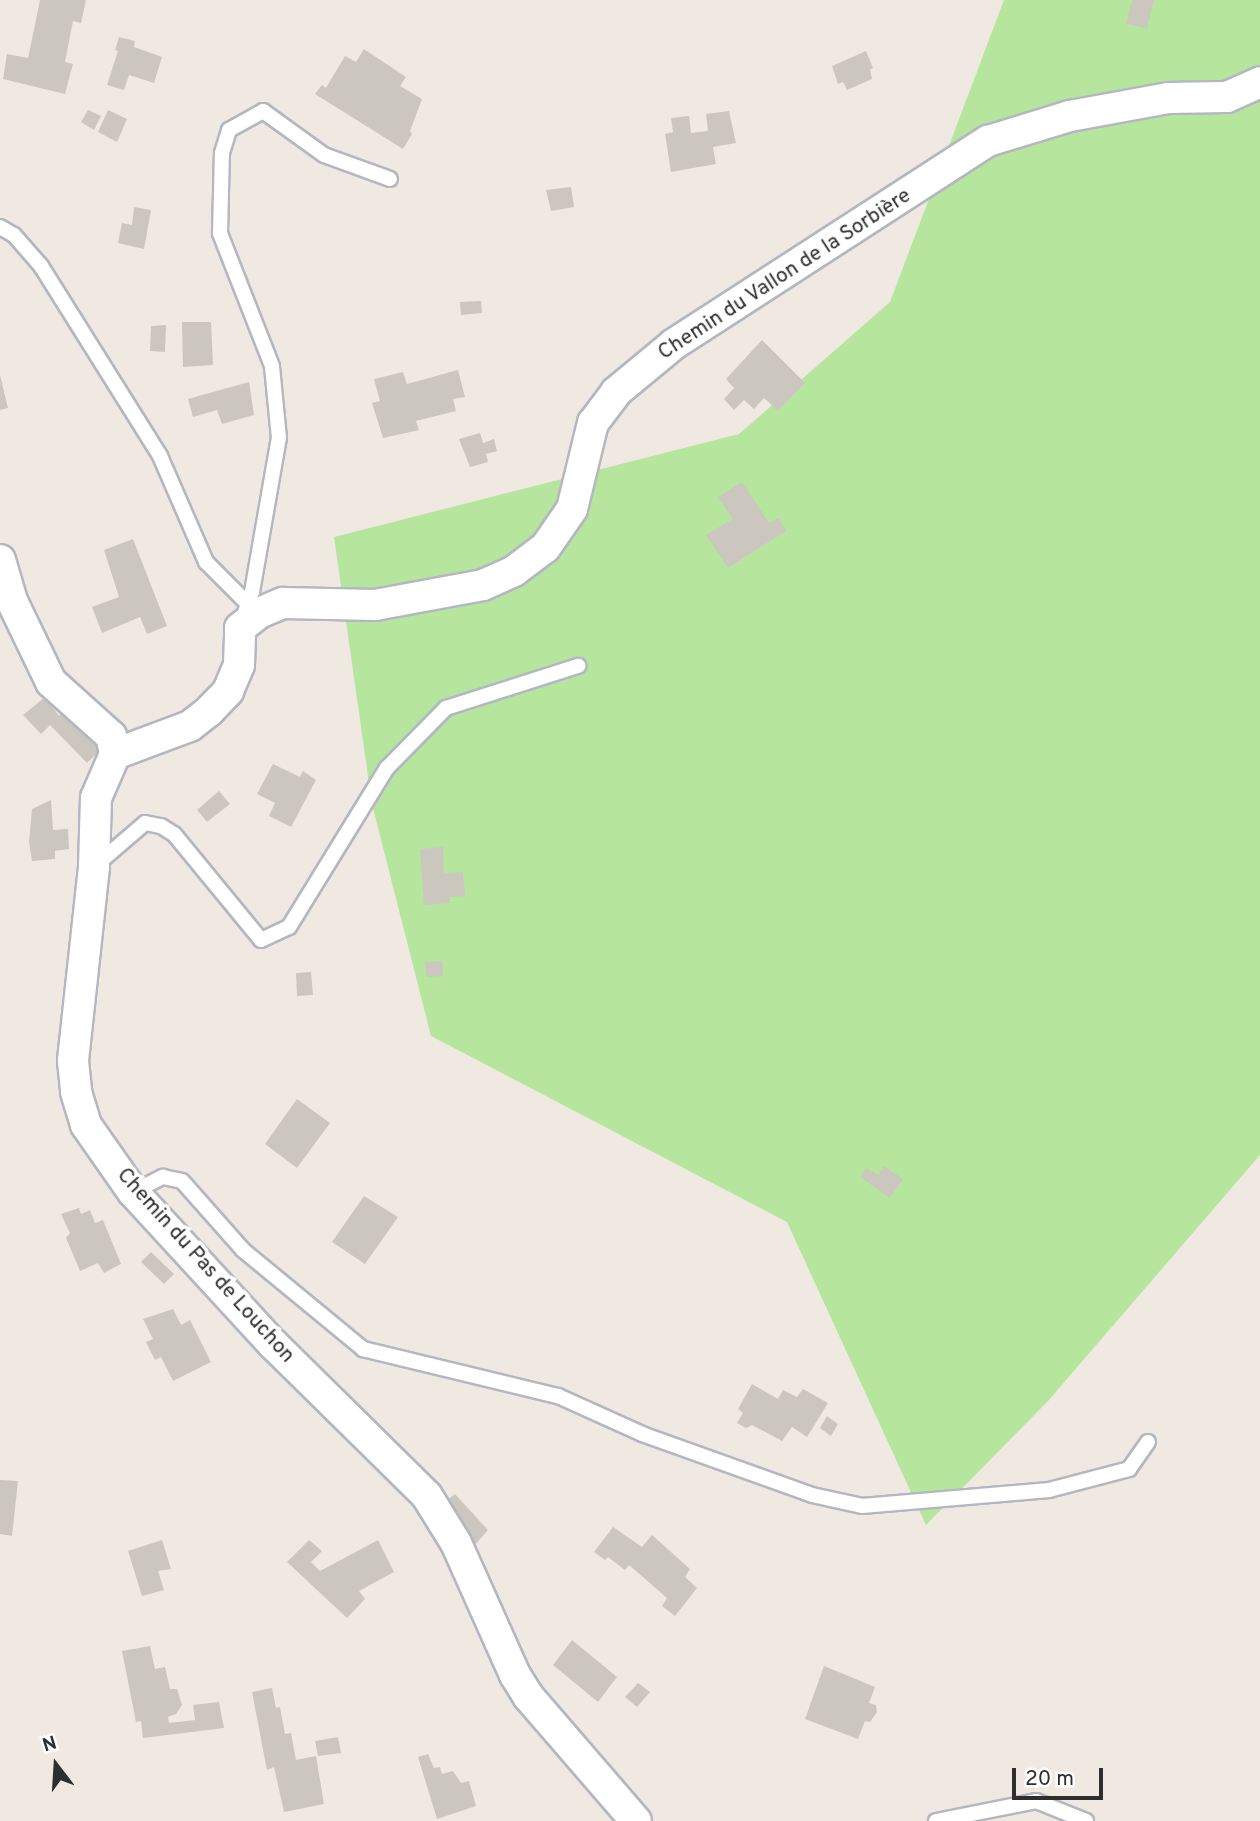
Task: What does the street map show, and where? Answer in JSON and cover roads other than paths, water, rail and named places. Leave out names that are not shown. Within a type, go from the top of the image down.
[{"type":"street","name":"Chemin du Vallon de la Sorbière","points":[[244,616],[283,603],[375,605],[483,585],[514,570],[545,548],[572,509],[593,423],[616,393],[674,344],[988,141],[1070,116],[1168,98],[1227,97],[1260,82]]},
{"type":"street","points":[[0,560],[12,601],[51,682],[111,736],[115,754],[190,726],[228,691],[239,665],[244,616]]},
{"type":"street","name":"Chemin du Pas de Louchon","points":[[115,754],[96,798],[94,867],[73,1061],[76,1092],[86,1125],[133,1192],[273,1344],[427,1496],[456,1543],[515,1675],[528,1696],[636,1821]]},
{"type":"lane","points":[[244,616],[279,438],[272,366],[220,233],[222,153],[229,130],[263,111],[324,155],[390,179]]},
{"type":"lane","points":[[0,227],[14,235],[41,266],[160,456],[206,562],[244,616]]},
{"type":"lane","points":[[94,867],[145,823],[161,825],[174,834],[261,940],[289,927],[387,768],[446,708],[578,666]]},
{"type":"lane","points":[[133,1192],[163,1177],[182,1181],[243,1250],[363,1349],[558,1396],[642,1434],[812,1496],[862,1506],[1049,1490],[1129,1469],[1148,1442]]},
{"type":"lane","points":[[936,1821],[1036,1801],[1086,1821]]}]
